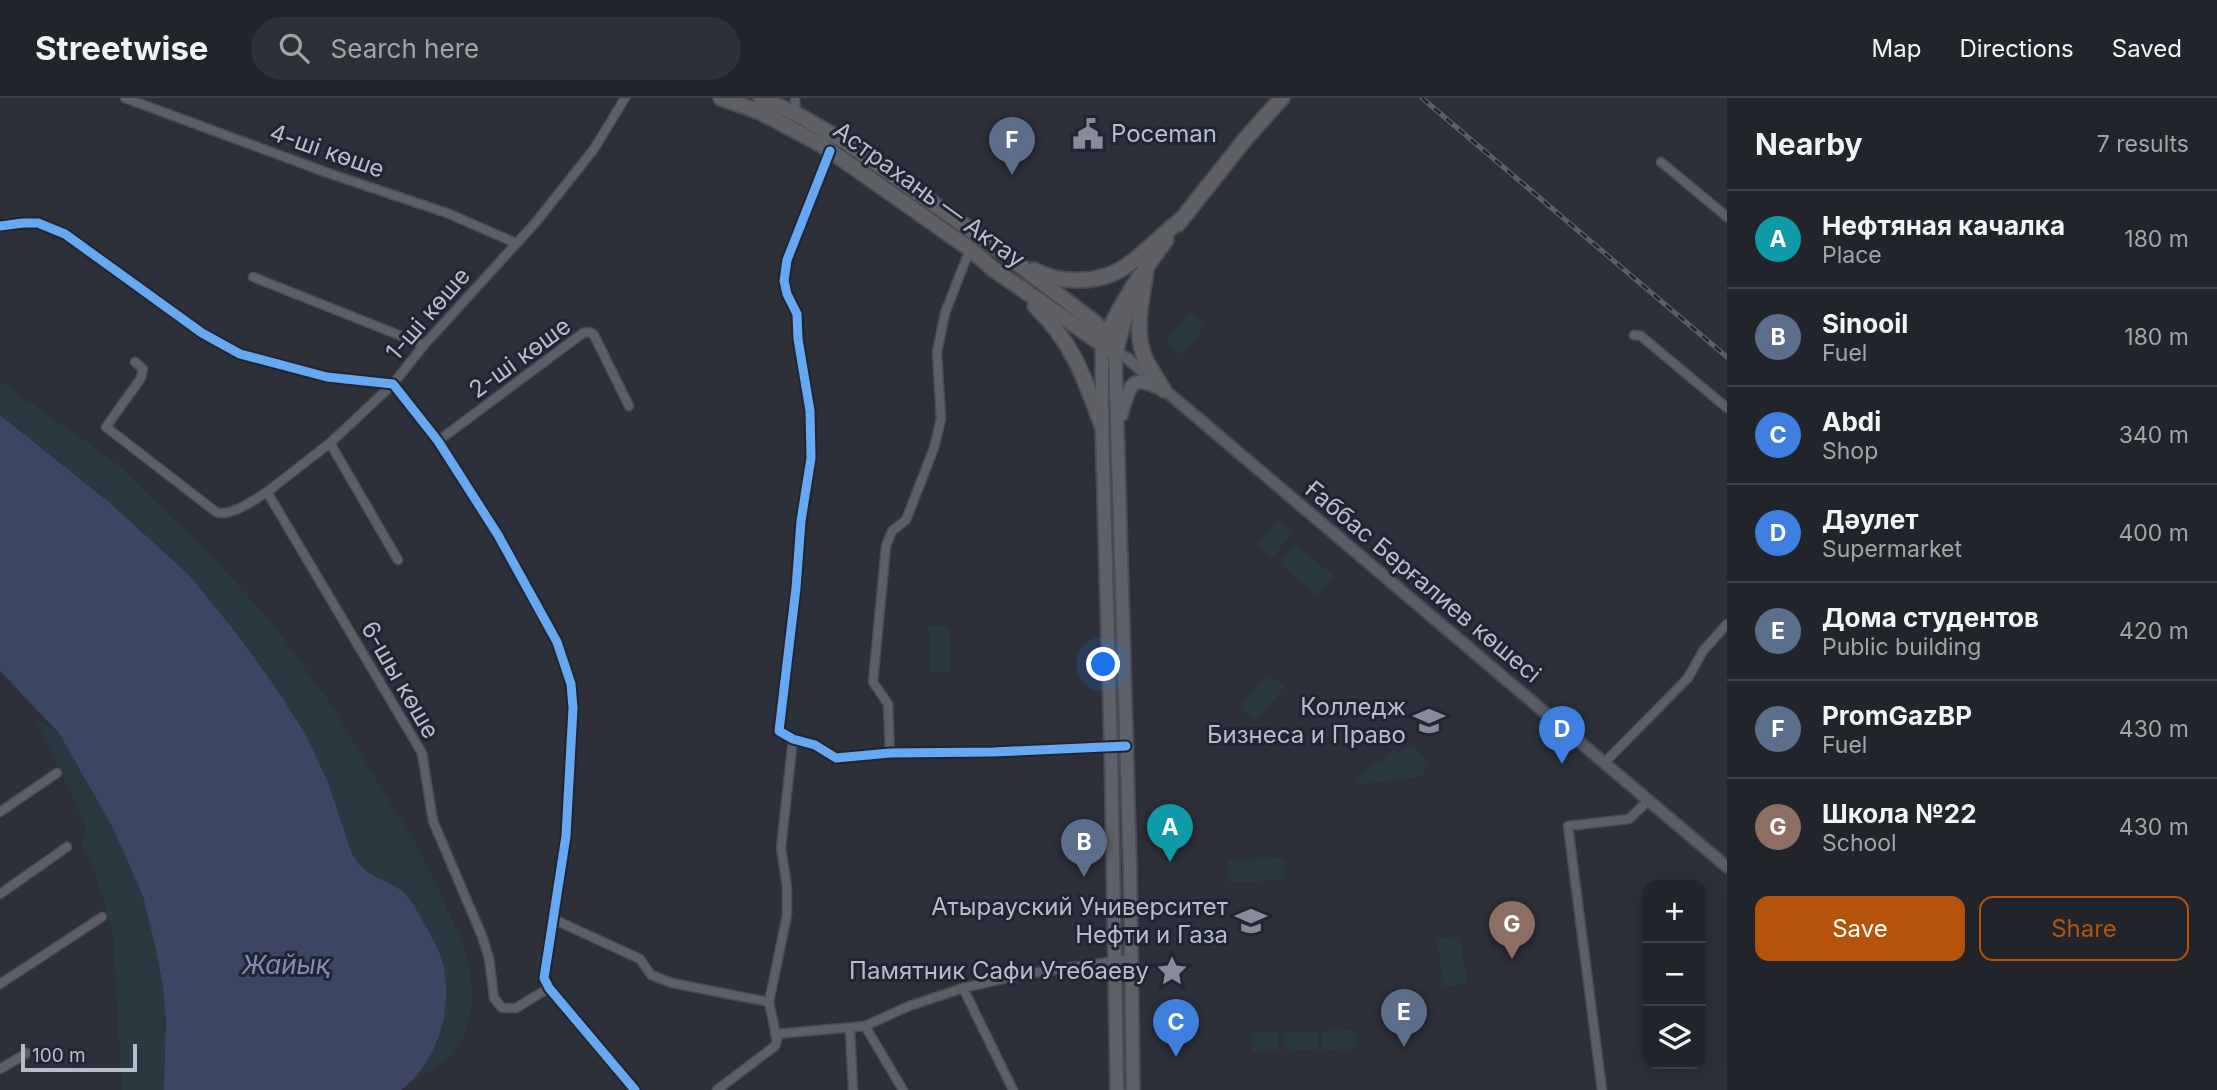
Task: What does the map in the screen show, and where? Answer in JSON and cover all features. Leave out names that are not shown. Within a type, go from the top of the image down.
[{"type":"highway","name":"Астрахань — Актау","points":[[722,98],[760,112],[830,151],[970,248],[993,269],[1113,347]]},
{"type":"highway","name":"Астрахань — Актау","points":[[761,98],[796,114],[846,143],[1006,254],[1113,347]]},
{"type":"highway","points":[[1113,347],[1134,285],[1146,266],[1247,137],[1282,98]]},
{"type":"highway","points":[[1102,426],[1086,380],[1058,332],[1038,308],[993,269],[1003,261],[1006,254],[1044,275],[1071,280],[1095,278],[1122,269],[1182,219]]},
{"type":"highway","points":[[1146,266],[1140,311],[1140,341],[1147,361],[1164,390]]},
{"type":"main road","name":"Ғаббас Берғалиев көшесі","points":[[1113,347],[1727,867]]},
{"type":"main road","points":[[1113,347],[1126,746],[1133,1090]]},
{"type":"main road","points":[[1113,347],[1102,426],[1117,1090]]},
{"type":"main road","points":[[1117,425],[1128,389],[1133,384],[1146,382],[1164,390]]},
{"type":"street","name":"4-шi көше","points":[[125,98],[447,213],[516,243]]},
{"type":"street","name":"1-ші көше","points":[[135,362],[143,369],[141,378],[106,427],[221,514],[227,514],[267,492],[330,443],[393,384],[424,345],[536,222],[594,149],[625,98]]},
{"type":"street","points":[[795,98],[796,114]]},
{"type":"street","points":[[830,151],[787,260],[784,281],[797,314],[798,340],[810,411],[811,458],[801,521],[779,731],[793,739],[816,745],[836,758],[890,753],[1126,746]]},
{"type":"street","points":[[1661,162],[1727,217]]},
{"type":"street","points":[[0,226],[38,223],[65,234],[202,333],[240,354],[327,377],[393,384],[438,440],[498,535],[557,642],[571,684],[573,708],[566,836],[544,978],[549,988],[635,1090]]},
{"type":"street","points":[[890,753],[888,704],[873,682],[886,547],[892,531],[906,520],[934,448],[941,419],[937,352],[945,313],[970,248]]},
{"type":"street","points":[[253,277],[424,345]]},
{"type":"street","name":"2-ші көше","points":[[438,440],[583,333],[590,332],[594,335],[629,406]]},
{"type":"street","points":[[1634,335],[1641,337],[1727,408]]},
{"type":"street","points":[[330,443],[398,561]]},
{"type":"street","name":"6-шы көше","points":[[267,492],[422,753],[433,821],[482,936],[489,958],[494,998],[502,1008],[516,1007],[549,988]]},
{"type":"street","points":[[1604,763],[1689,678],[1703,651],[1727,624]]},
{"type":"street","points":[[716,1090],[775,1046],[777,1040],[769,1002],[787,915],[787,887],[781,848],[793,739]]},
{"type":"street","points":[[0,812],[57,774]]},
{"type":"street","points":[[1602,1090],[1569,826],[1629,819],[1648,801]]},
{"type":"street","points":[[0,894],[67,847]]},
{"type":"street","points":[[0,984],[102,917]]},
{"type":"street","points":[[554,919],[640,959],[651,975],[672,983],[769,1002]]},
{"type":"street","points":[[775,1034],[865,1026],[909,1006],[963,988],[1025,974],[1131,959]]},
{"type":"street","points":[[963,988],[1013,1090]]},
{"type":"street","points":[[865,1026],[904,1090]]},
{"type":"street","points":[[850,1029],[853,1090]]},
{"type":"street","points":[[0,1069],[27,1053]]},
{"type":"shaded area","points":[[1190,312],[1206,325],[1182,355],[1166,342]]},
{"type":"shaded area","points":[[0,381],[116,463],[214,559],[271,621],[332,706],[423,856],[463,944],[471,975],[472,1004],[467,1027],[453,1056],[405,1087],[425,1064],[438,1042],[421,919],[405,893],[367,873],[352,854],[329,785],[306,735],[237,634],[189,575],[110,503],[0,415]]},
{"type":"shaded area","points":[[1278,520],[1293,533],[1271,559],[1256,545]]},
{"type":"shaded area","points":[[1296,544],[1334,576],[1317,596],[1279,564]]},
{"type":"shaded area","points":[[929,626],[949,626],[950,672],[930,672]]},
{"type":"shaded area","points":[[1268,673],[1285,687],[1255,721],[1239,707]]},
{"type":"shaded area","points":[[35,719],[59,733],[113,828],[143,896],[163,987],[166,1019],[164,1090],[122,1090],[113,936],[96,875],[81,843],[87,829]]},
{"type":"shaded area","points":[[1413,745],[1429,763],[1422,777],[1361,784],[1357,778],[1394,750],[1397,753]]},
{"type":"shaded area","points":[[1284,858],[1285,880],[1229,883],[1228,860]]},
{"type":"shaded area","points":[[1460,936],[1467,984],[1444,987],[1437,939]]},
{"type":"shaded area","points":[[1356,1030],[1357,1049],[1323,1050],[1323,1031]]},
{"type":"shaded area","points":[[1318,1031],[1319,1050],[1285,1051],[1284,1032]]},
{"type":"shaded area","points":[[1279,1032],[1279,1051],[1252,1052],[1252,1033]]},
{"type":"water","name":"Жайық","points":[[0,415],[110,503],[189,575],[237,634],[306,735],[329,785],[352,854],[364,869],[403,892],[415,907],[442,960],[446,1006],[432,1052],[413,1079],[401,1090],[164,1090],[166,1019],[163,987],[143,896],[113,828],[59,733],[0,671]]},
{"type":"railway","points":[[1422,98],[1727,357]]},
{"type":"cycle path","points":[[830,151],[787,260],[784,281],[797,314],[798,339],[810,411],[811,458],[801,521],[779,731],[793,739],[815,745],[836,758],[890,753],[1126,746]]},
{"type":"cycle path","points":[[0,226],[38,223],[65,234],[202,333],[240,354],[327,377],[393,384],[438,441],[498,535],[557,642],[571,684],[573,708],[566,836],[544,978],[549,988],[635,1090]]},
{"type":"place","name":"Poceman","points":[[1088,134]]},
{"type":"place","name":"PromGazBP","points":[[1012,175]]},
{"type":"place","name":"Колледж Бизнеса и Право","points":[[1429,721]]},
{"type":"place","name":"Дәулет","points":[[1562,764]]},
{"type":"place","name":"Нефтяная качалка","points":[[1170,862]]},
{"type":"place","name":"Sinooil","points":[[1084,877]]},
{"type":"place","name":"Атырауский Университет Нефти и Газа","points":[[1251,921]]},
{"type":"place","name":"Школа №22","points":[[1512,959]]},
{"type":"place","name":"Памятник Сафи Утебаеву","points":[[1172,971]]},
{"type":"place","name":"Дома студентов","points":[[1404,1047]]},
{"type":"place","name":"Abdi","points":[[1176,1057]]}]
